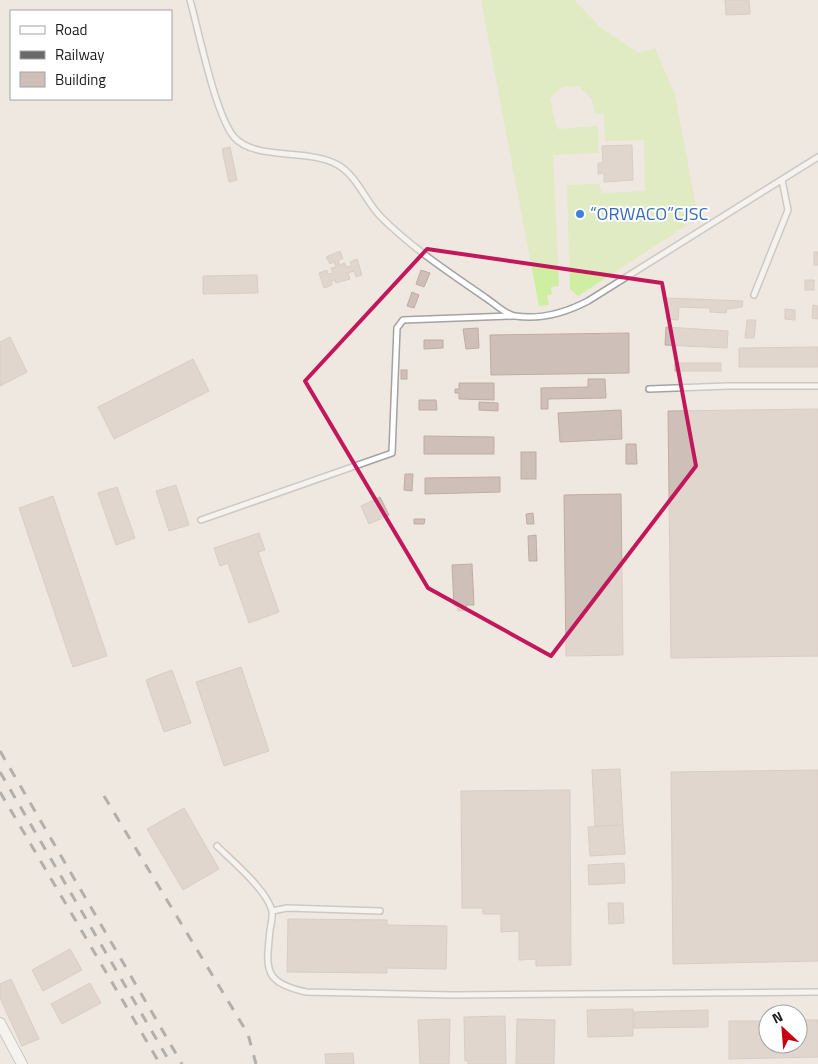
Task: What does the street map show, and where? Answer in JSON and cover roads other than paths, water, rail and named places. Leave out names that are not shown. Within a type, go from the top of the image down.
[{"type":"street","points":[[0,1023],[22,1064]]},
{"type":"lane","points":[[190,0],[223,120],[235,138],[253,148],[318,157],[340,166],[354,178],[366,199],[380,217],[423,254],[513,316]]},
{"type":"lane","points":[[201,520],[392,453],[397,328],[403,320],[551,316],[588,301],[818,157]]},
{"type":"lane","points":[[754,294],[788,210],[782,180]]},
{"type":"lane","points":[[649,389],[728,386],[818,386]]},
{"type":"lane","points":[[217,846],[265,897],[272,911],[268,959],[272,976],[284,987],[306,992],[453,996],[818,992]]},
{"type":"lane","points":[[272,911],[286,908],[380,911]]},
{"type":"railway","points":[[0,751],[182,1064]]},
{"type":"railway","points":[[0,772],[171,1064]]},
{"type":"railway","points":[[0,792],[160,1064]]},
{"type":"railway","points":[[104,796],[248,1034],[256,1064]]},
{"type":"place","name":"“ORWACO”CJSC","points":[[580,214]]}]
